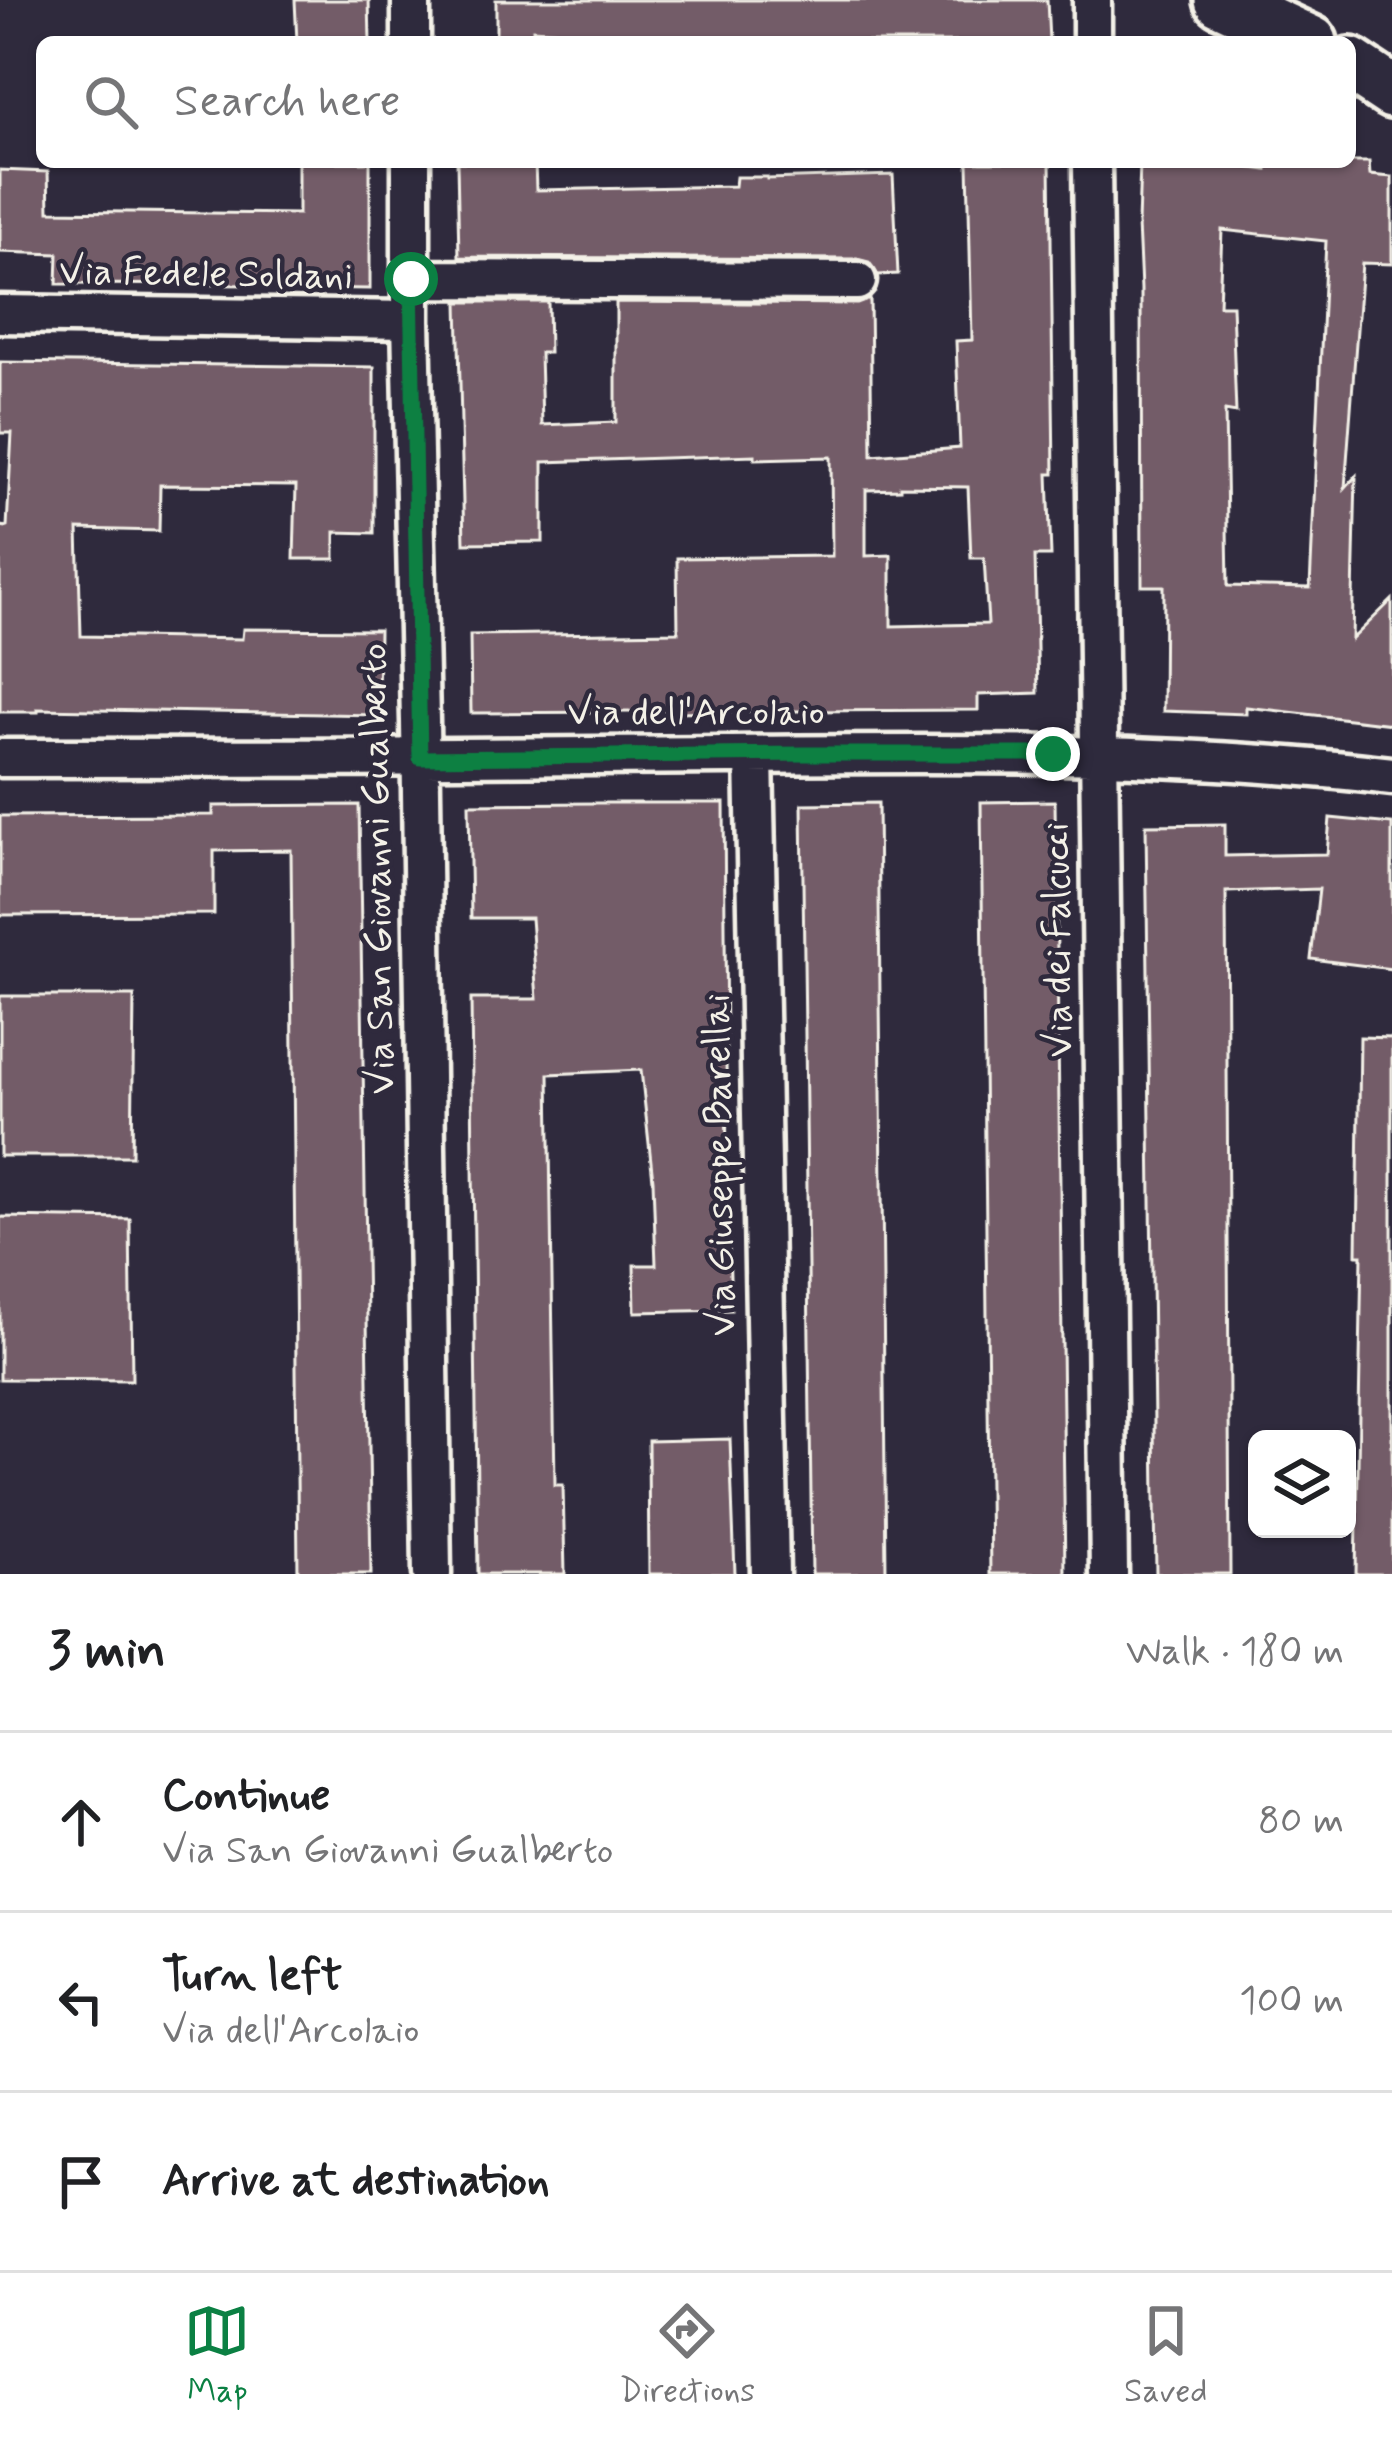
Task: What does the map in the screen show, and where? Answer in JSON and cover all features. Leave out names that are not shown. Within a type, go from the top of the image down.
[{"type":"street","points":[[411,0],[411,36]]},
{"type":"street","points":[[1092,0],[1092,36]]},
{"type":"street","points":[[1221,0],[1298,36]]},
{"type":"street","points":[[1356,68],[1392,92]]},
{"type":"street","name":"Via San Giovanni Gualberto","points":[[411,168],[432,1574]]},
{"type":"street","name":"Via dei Falcucci","points":[[1092,168],[1109,1574]]},
{"type":"street","points":[[411,279],[857,281]]},
{"type":"street","name":"Via Fedele Soldani","points":[[0,314],[411,320]]},
{"type":"street","name":"Via Giuseppe Barellai","points":[[754,754],[770,1574]]},
{"type":"street","name":"Via dell'Arcolaio","points":[[0,758],[1100,755],[1309,766],[1392,776]]},
{"type":"building","points":[[295,0],[369,0],[370,36],[297,36]]},
{"type":"building","points":[[496,0],[1047,0],[1049,36],[649,36],[533,29],[533,36],[496,36]]},
{"type":"building","points":[[1356,162],[1369,162],[1370,175],[1392,177],[1392,264],[1362,263],[1345,488],[1356,476],[1352,639],[1392,600],[1392,724],[1246,707],[1246,714],[1163,711],[1164,586],[1142,586],[1140,168],[1356,168]],"holes":[[[1222,230],[1326,241],[1310,588],[1228,586],[1225,411],[1236,413],[1232,305],[1219,305]]]},
{"type":"building","points":[[298,168],[370,168],[370,289],[57,284],[58,254],[0,252],[0,170],[48,172],[49,211],[298,214]]},
{"type":"building","points":[[457,168],[535,168],[536,190],[735,186],[736,177],[893,175],[898,274],[878,275],[869,262],[857,259],[459,257]]},
{"type":"building","points":[[968,168],[1050,168],[1054,474],[1048,474],[1051,556],[1035,556],[1038,693],[978,695],[978,710],[471,713],[470,635],[678,632],[677,558],[832,556],[831,457],[543,462],[543,542],[464,543],[458,302],[548,302],[549,353],[540,353],[542,425],[616,422],[616,302],[857,304],[870,299],[872,455],[960,448],[956,341],[972,340]],"holes":[[[968,487],[971,558],[984,558],[988,624],[891,626],[891,555],[866,556],[866,490]]]},
{"type":"building","points":[[0,362],[374,367],[374,533],[335,532],[335,559],[294,559],[296,486],[160,485],[159,531],[78,529],[81,636],[242,639],[243,629],[379,630],[378,715],[0,712],[0,526],[7,527],[12,433],[0,433]]},
{"type":"building","points":[[1055,801],[1065,1574],[990,1574],[981,802]]},
{"type":"building","points":[[724,803],[731,1310],[635,1312],[634,1265],[656,1265],[641,1070],[549,1074],[555,1485],[563,1485],[565,1574],[478,1574],[471,999],[537,999],[531,918],[471,918],[469,804]]},
{"type":"building","points":[[878,803],[886,1574],[812,1574],[802,804]]},
{"type":"building","points":[[359,805],[371,1574],[298,1574],[291,850],[214,851],[214,914],[0,915],[0,816],[213,815],[213,806]]},
{"type":"building","points":[[1330,818],[1392,824],[1392,969],[1311,959],[1319,889],[1226,892],[1230,1574],[1156,1574],[1146,825],[1225,824],[1225,856],[1327,854]]},
{"type":"building","points":[[0,996],[134,996],[132,1156],[0,1156]]},
{"type":"building","points":[[1360,1037],[1392,1038],[1392,1574],[1356,1574],[1362,1255],[1357,1255]]},
{"type":"building","points":[[0,1217],[130,1219],[132,1380],[0,1379]]},
{"type":"building","points":[[730,1439],[735,1574],[649,1574],[648,1441]]},
{"type":"route","points":[[411,279],[420,758],[1053,754]]}]
